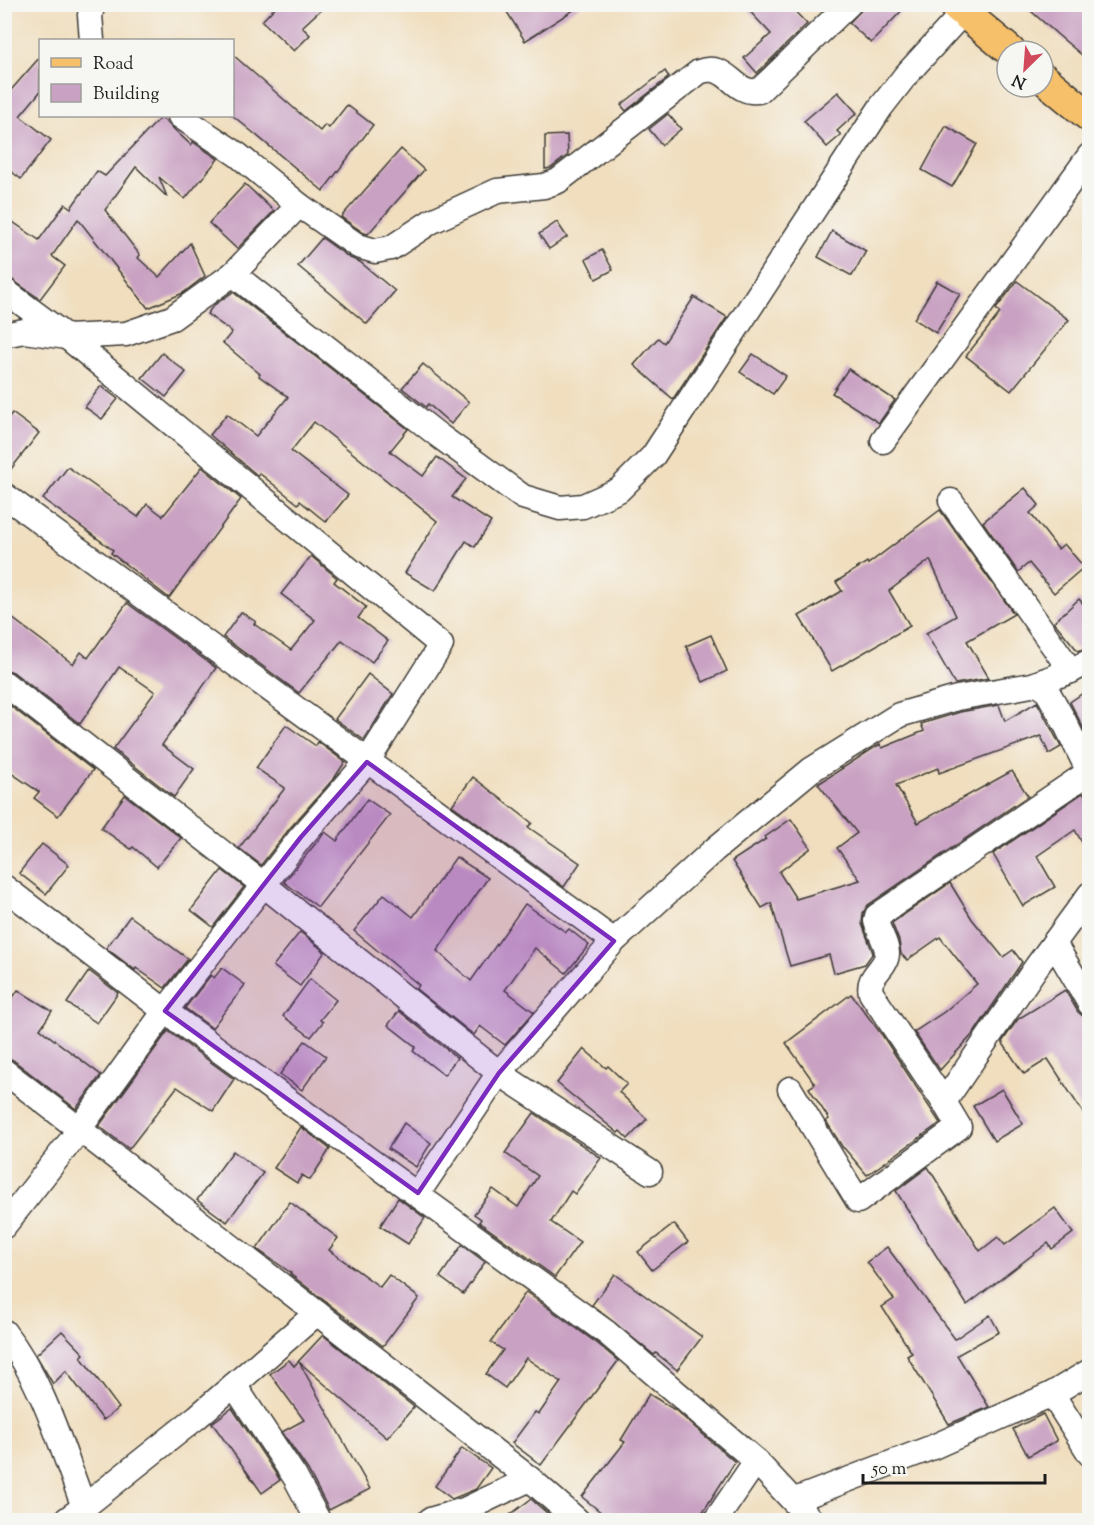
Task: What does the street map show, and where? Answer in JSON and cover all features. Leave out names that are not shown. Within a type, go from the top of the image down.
[{"type":"main road","points":[[963,7],[997,39]]},
{"type":"main road","points":[[1055,88],[1089,117]]},
{"type":"street","points":[[93,4],[90,15],[93,39]]},
{"type":"street","points":[[181,117],[238,155],[298,205],[358,246],[375,251],[392,248],[432,221],[497,191],[544,186],[558,181],[699,72],[714,69],[724,73],[742,90],[751,93],[759,92],[849,4]]},
{"type":"street","points":[[233,274],[438,435],[516,492],[560,508],[583,506],[619,490],[653,456],[881,106],[963,7]]},
{"type":"street","points":[[883,441],[1089,155]]},
{"type":"street","points":[[4,335],[24,331],[67,337],[126,334],[172,318],[233,274],[298,205]]},
{"type":"street","points":[[4,290],[67,337],[441,645],[367,762],[301,837],[165,1011],[80,1129],[4,1226]]},
{"type":"street","points":[[4,495],[614,941]]},
{"type":"street","points":[[417,1193],[499,1073],[614,941],[714,850],[811,770],[899,715],[957,698],[1042,682],[1080,666],[951,501]]},
{"type":"street","points":[[790,1089],[858,1201],[959,1127],[871,993],[870,988],[874,975],[887,956],[876,921],[877,916],[1089,773],[1042,682]]},
{"type":"street","points":[[4,683],[264,885],[499,1073],[651,1172]]},
{"type":"street","points":[[4,887],[165,1011],[607,1333],[800,1498],[812,1521]]},
{"type":"street","points":[[944,1102],[1089,894]]},
{"type":"street","points":[[1054,942],[1089,1004]]},
{"type":"street","points":[[4,1071],[530,1479],[577,1521]]},
{"type":"street","points":[[4,1332],[20,1352],[38,1385],[75,1514],[197,1417],[317,1313]]},
{"type":"street","points":[[800,1498],[933,1447],[1052,1394],[1089,1371]]},
{"type":"street","points":[[234,1385],[295,1478],[318,1521]]},
{"type":"street","points":[[1052,1394],[1089,1454]]},
{"type":"street","points":[[716,1521],[756,1461]]},
{"type":"street","points":[[430,1521],[464,1510],[530,1479]]},
{"type":"highlighted area","points":[[367,762],[614,941],[499,1073],[418,1193],[165,1011],[301,837]]},
{"type":"building","points":[[278,4],[327,4],[302,27],[310,35],[294,51],[262,21]]},
{"type":"building","points":[[502,4],[583,4],[525,41]]},
{"type":"building","points":[[743,4],[788,4],[807,24],[757,73],[744,58],[771,34]]},
{"type":"building","points":[[867,4],[908,4],[871,43],[849,23]]},
{"type":"building","points":[[1023,4],[1089,4],[1089,61],[1058,35]]},
{"type":"building","points":[[234,56],[320,131],[325,125],[329,128],[347,105],[373,125],[323,191],[234,117]]},
{"type":"building","points":[[39,58],[39,93],[20,116],[51,140],[21,179],[4,166],[4,98]]},
{"type":"building","points":[[665,71],[669,77],[626,111],[621,105]]},
{"type":"building","points":[[838,92],[857,113],[837,131],[841,135],[827,147],[804,121]]},
{"type":"building","points":[[668,114],[681,129],[662,145],[649,129]]},
{"type":"building","points":[[161,117],[191,145],[193,142],[218,159],[185,199],[159,177],[167,197],[136,167],[105,210],[140,255],[138,258],[159,277],[190,243],[205,276],[183,293],[148,308],[78,219],[52,256],[65,266],[40,299],[4,274],[4,216],[39,240],[65,204],[71,208],[97,171],[105,176]]},
{"type":"building","points":[[946,126],[977,144],[952,187],[922,170]]},
{"type":"building","points":[[567,135],[568,155],[551,168],[545,169],[545,136]]},
{"type":"building","points":[[401,149],[424,170],[368,234],[364,233],[341,217]]},
{"type":"building","points":[[245,184],[274,211],[237,249],[209,223]]},
{"type":"building","points":[[557,222],[567,237],[549,249],[539,234]]},
{"type":"building","points":[[832,231],[866,251],[852,276],[818,257]]},
{"type":"building","points":[[322,238],[350,258],[360,262],[395,291],[367,324],[298,266]]},
{"type":"building","points":[[602,250],[613,270],[596,279],[586,259]]},
{"type":"building","points":[[937,281],[960,294],[936,333],[914,319]]},
{"type":"building","points":[[1017,281],[1069,320],[1011,391],[966,356],[1000,313],[996,309]]},
{"type":"building","points":[[233,292],[408,429],[390,451],[423,476],[437,457],[466,479],[452,497],[491,522],[475,547],[466,541],[435,591],[405,573],[437,521],[314,422],[291,451],[348,495],[326,522],[300,501],[298,504],[259,473],[258,476],[210,435],[227,414],[256,436],[288,397],[259,376],[260,374],[223,343],[232,332],[207,314],[213,306]]},
{"type":"building","points":[[694,297],[727,317],[673,399],[634,365],[658,338],[664,343]]},
{"type":"building","points":[[162,353],[186,372],[166,397],[142,378]]},
{"type":"building","points":[[753,354],[786,376],[773,394],[740,372]]},
{"type":"building","points":[[423,364],[469,402],[451,424],[428,404],[426,407],[402,388]]},
{"type":"building","points":[[848,369],[895,400],[879,423],[832,393]]},
{"type":"building","points":[[101,386],[118,399],[102,419],[85,407]]},
{"type":"building","points":[[12,413],[39,433],[4,478],[4,423]]},
{"type":"building","points":[[68,467],[138,517],[147,504],[163,516],[202,467],[241,499],[169,598],[111,553],[113,550],[43,499]]},
{"type":"building","points":[[1025,488],[1039,505],[1030,513],[1058,549],[1064,544],[1084,567],[1054,593],[1029,563],[1018,572],[983,522]]},
{"type":"building","points":[[940,510],[1014,614],[967,641],[989,678],[955,684],[926,633],[956,616],[930,560],[889,591],[910,626],[832,671],[799,616],[842,591],[836,582],[867,562],[868,564]]},
{"type":"building","points":[[311,556],[337,578],[334,582],[366,607],[358,618],[388,641],[372,662],[342,640],[299,693],[223,637],[241,612],[291,650],[315,620],[281,594]]},
{"type":"building","points":[[1079,599],[1089,611],[1089,647],[1078,651],[1054,622]]},
{"type":"building","points":[[127,603],[216,668],[162,745],[194,769],[174,797],[113,749],[155,692],[119,667],[80,724],[13,672],[4,669],[4,612],[73,664],[81,652],[88,658]]},
{"type":"building","points":[[711,635],[727,671],[703,682],[686,646]]},
{"type":"building","points":[[368,674],[393,694],[364,740],[335,719]]},
{"type":"building","points":[[1089,689],[1089,728],[1085,731],[1070,702]]},
{"type":"building","points":[[4,701],[93,770],[58,816],[34,798],[39,792],[4,768]]},
{"type":"building","points":[[1037,702],[1061,747],[1049,754],[1041,736],[939,773],[938,768],[896,785],[918,823],[1012,771],[1028,796],[868,905],[863,913],[862,924],[873,953],[865,964],[834,973],[829,955],[790,966],[771,903],[762,908],[732,861],[791,819],[811,848],[779,872],[796,899],[860,880],[837,848],[857,833],[818,784],[880,744],[882,748],[924,731],[921,724],[960,712],[999,705],[1005,721]]},
{"type":"building","points":[[286,725],[316,746],[318,742],[345,762],[261,865],[239,848],[285,788],[256,768]]},
{"type":"building","points":[[473,777],[532,823],[528,827],[580,863],[564,887],[452,805]]},
{"type":"building","points":[[1083,793],[1089,803],[1089,855],[1075,830],[1037,856],[1055,887],[1023,906],[993,854]]},
{"type":"building","points":[[125,795],[181,838],[157,867],[133,847],[131,849],[101,828]]},
{"type":"building","points":[[367,799],[390,815],[318,907],[284,882],[325,832],[337,841]]},
{"type":"building","points":[[42,844],[69,865],[46,894],[19,873]]},
{"type":"building","points":[[456,857],[488,878],[437,951],[471,981],[525,904],[566,932],[569,929],[589,945],[566,973],[535,948],[505,990],[534,1012],[505,1045],[480,1026],[474,1035],[416,989],[419,985],[354,931],[384,894],[413,917]]},
{"type":"building","points":[[222,870],[244,887],[213,927],[191,910]]},
{"type":"building","points":[[950,883],[972,919],[1003,957],[1013,950],[1022,962],[974,1033],[940,1070],[914,1032],[944,1012],[977,984],[940,937],[907,960],[901,954],[892,923]]},
{"type":"building","points":[[130,916],[188,959],[165,988],[136,968],[135,970],[106,948]]},
{"type":"building","points":[[300,932],[325,952],[300,986],[273,966]]},
{"type":"building","points":[[222,968],[245,985],[212,1028],[185,1008],[211,975],[214,978]]},
{"type":"building","points":[[89,971],[118,993],[97,1023],[67,1003]]},
{"type":"building","points":[[310,979],[336,1000],[320,1020],[323,1022],[311,1037],[283,1016]]},
{"type":"building","points":[[18,990],[52,1011],[40,1029],[101,1075],[76,1109],[13,1060],[4,1057],[4,1011]]},
{"type":"building","points":[[1065,990],[1078,1012],[1089,1018],[1089,1122],[1048,1059],[1024,1074],[1002,1042],[1018,1019]]},
{"type":"building","points":[[851,994],[882,1035],[940,1123],[867,1175],[843,1148],[826,1121],[829,1119],[809,1088],[815,1084],[786,1043]]},
{"type":"building","points":[[399,1011],[457,1058],[444,1075],[413,1051],[416,1047],[388,1025]]},
{"type":"building","points":[[168,1031],[234,1079],[213,1111],[177,1087],[129,1149],[99,1126]]},
{"type":"building","points":[[305,1041],[326,1056],[302,1090],[280,1074]]},
{"type":"building","points":[[584,1049],[606,1068],[608,1066],[627,1084],[619,1092],[647,1119],[628,1139],[557,1083]]},
{"type":"building","points":[[1002,1089],[1023,1124],[994,1141],[973,1106]]},
{"type":"building","points":[[534,1113],[601,1158],[575,1194],[571,1191],[551,1222],[580,1242],[555,1277],[479,1222],[481,1219],[474,1214],[493,1189],[518,1207],[538,1176],[505,1153]]},
{"type":"building","points":[[404,1123],[431,1143],[416,1167],[388,1149]]},
{"type":"building","points":[[301,1127],[330,1149],[310,1180],[302,1175],[297,1183],[274,1168]]},
{"type":"building","points":[[233,1151],[263,1173],[227,1222],[197,1200]]},
{"type":"building","points":[[928,1167],[980,1251],[998,1237],[1005,1245],[1055,1208],[1073,1233],[1052,1249],[1048,1243],[967,1305],[896,1191]]},
{"type":"building","points":[[398,1198],[425,1218],[408,1244],[380,1226]]},
{"type":"building","points":[[290,1202],[338,1238],[329,1250],[380,1287],[389,1275],[419,1298],[383,1346],[257,1249]]},
{"type":"building","points":[[674,1224],[688,1242],[652,1270],[638,1252]]},
{"type":"building","points":[[462,1245],[485,1262],[463,1294],[440,1277]]},
{"type":"building","points":[[887,1247],[955,1339],[990,1315],[999,1332],[957,1355],[989,1407],[949,1424],[907,1356],[912,1353],[882,1307],[894,1299],[867,1262]]},
{"type":"building","points":[[615,1274],[702,1337],[677,1370],[656,1353],[654,1355],[592,1305]]},
{"type":"building","points":[[526,1292],[618,1361],[541,1465],[512,1443],[535,1412],[539,1414],[561,1382],[526,1358],[505,1388],[486,1374],[503,1350],[491,1342]]},
{"type":"building","points":[[62,1331],[84,1354],[81,1357],[119,1408],[103,1420],[66,1371],[53,1384],[36,1355]]},
{"type":"building","points":[[323,1335],[414,1407],[387,1438],[299,1362],[370,1489],[329,1510],[308,1470],[282,1432],[304,1420],[270,1374],[289,1360],[294,1366]]},
{"type":"building","points":[[649,1394],[675,1410],[735,1462],[697,1521],[612,1521],[582,1497],[625,1442],[621,1440]]},
{"type":"building","points":[[232,1408],[280,1480],[262,1493],[212,1423]]},
{"type":"building","points":[[1043,1414],[1057,1441],[1028,1456],[1013,1429]]},
{"type":"building","points":[[462,1448],[491,1468],[476,1489],[452,1499],[435,1486]]},
{"type":"building","points":[[531,1499],[556,1521],[502,1521]]}]
